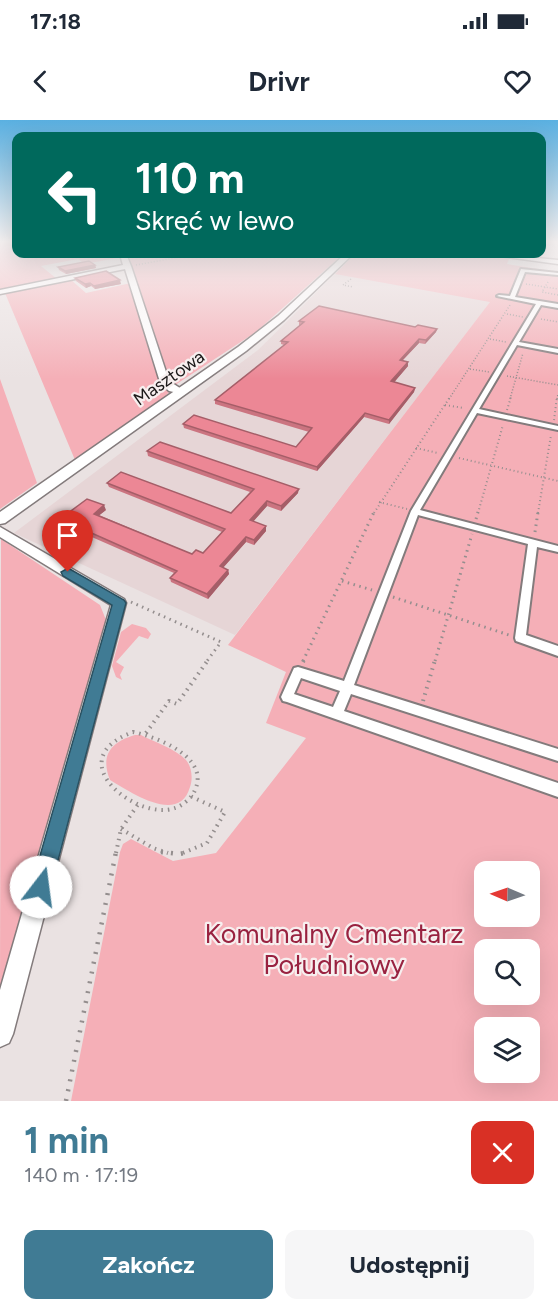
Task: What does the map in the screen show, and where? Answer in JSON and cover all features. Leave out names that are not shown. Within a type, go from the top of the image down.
[{"type":"street","points":[[0,292],[21,288]]},
{"type":"street","points":[[135,288],[165,382],[172,389],[180,392]]},
{"type":"street","name":"Masztowa","points":[[0,519],[267,329],[312,288]]},
{"type":"street","points":[[512,298],[516,288]]},
{"type":"street","points":[[499,296],[558,306]]},
{"type":"street","points":[[337,714],[415,512],[539,303]]},
{"type":"street","points":[[515,343],[558,351]]},
{"type":"street","points":[[475,410],[555,427]]},
{"type":"street","points":[[415,512],[558,549]]},
{"type":"street","points":[[0,531],[119,603],[0,1034]]},
{"type":"street","points":[[533,543],[520,638],[558,651]]},
{"type":"street","points":[[558,755],[298,672],[287,697],[558,790]]},
{"type":"path","points":[[545,288],[542,292],[558,294]]},
{"type":"path","points":[[298,672],[379,502],[507,314],[512,298]]},
{"type":"path","points":[[490,339],[515,343]]},
{"type":"path","points":[[470,369],[558,385]]},
{"type":"path","points":[[533,543],[555,427],[558,394]]},
{"type":"path","points":[[445,405],[475,410]]},
{"type":"path","points":[[416,448],[558,481]]},
{"type":"path","points":[[379,502],[415,512]]},
{"type":"path","points":[[342,581],[520,638]]},
{"type":"path","points":[[106,595],[112,593],[221,642],[177,705],[170,701],[146,733]]},
{"type":"path","points":[[133,732],[146,733],[182,752],[192,760],[197,773],[196,788],[188,801],[174,809],[159,811],[139,803],[108,784],[102,773],[101,759],[108,746],[119,736],[133,732]]},
{"type":"path","points":[[120,829],[160,853],[182,854],[204,848],[225,812],[190,796]]},
{"type":"path","points":[[66,1101],[120,829],[139,803]]},
{"type":"shaded area","points":[[321,288],[418,288],[491,301],[235,635],[14,533],[258,350]]},
{"type":"green space","points":[[0,288],[15,288],[0,291]]},
{"type":"green space","points":[[29,288],[80,288],[86,293],[109,288],[133,288],[170,391],[163,399],[75,460],[5,293]]},
{"type":"green space","points":[[139,288],[305,288],[256,332],[175,385],[169,381]]},
{"type":"green space","name":"Komunalny Cmentarz Południowy","points":[[411,288],[558,288],[558,1101],[71,1101],[123,844],[131,839],[173,861],[216,853],[306,738],[266,723],[286,672],[228,645],[490,302]]},
{"type":"green space","points":[[0,379],[37,483],[0,509]]},
{"type":"green space","points":[[1,539],[100,605],[106,620],[0,987]]},
{"type":"green space","points":[[132,624],[146,628],[151,634],[148,639],[139,636],[116,662],[124,667],[120,675],[122,680],[116,677],[112,666],[121,632]]},
{"type":"green space","points":[[141,735],[177,752],[188,763],[191,770],[190,787],[184,798],[176,804],[165,805],[153,802],[110,780],[106,763],[110,751],[120,741]]},
{"type":"building","points":[[319,306],[415,327],[418,325],[437,329],[426,340],[419,339],[400,360],[408,362],[391,381],[415,388],[389,420],[365,413],[317,467],[183,424],[194,415],[296,447],[312,428],[215,400],[288,342],[281,341],[304,322],[299,321]]},
{"type":"building","points":[[160,442],[299,489],[281,506],[267,501],[250,520],[266,526],[254,540],[246,537],[220,566],[228,570],[207,594],[170,578],[177,571],[60,519],[87,499],[104,505],[94,514],[192,554],[196,550],[203,553],[225,529],[107,483],[121,472],[231,513],[254,489],[147,451]]},
{"type":"route","points":[[41,887],[119,603],[68,572]]}]
